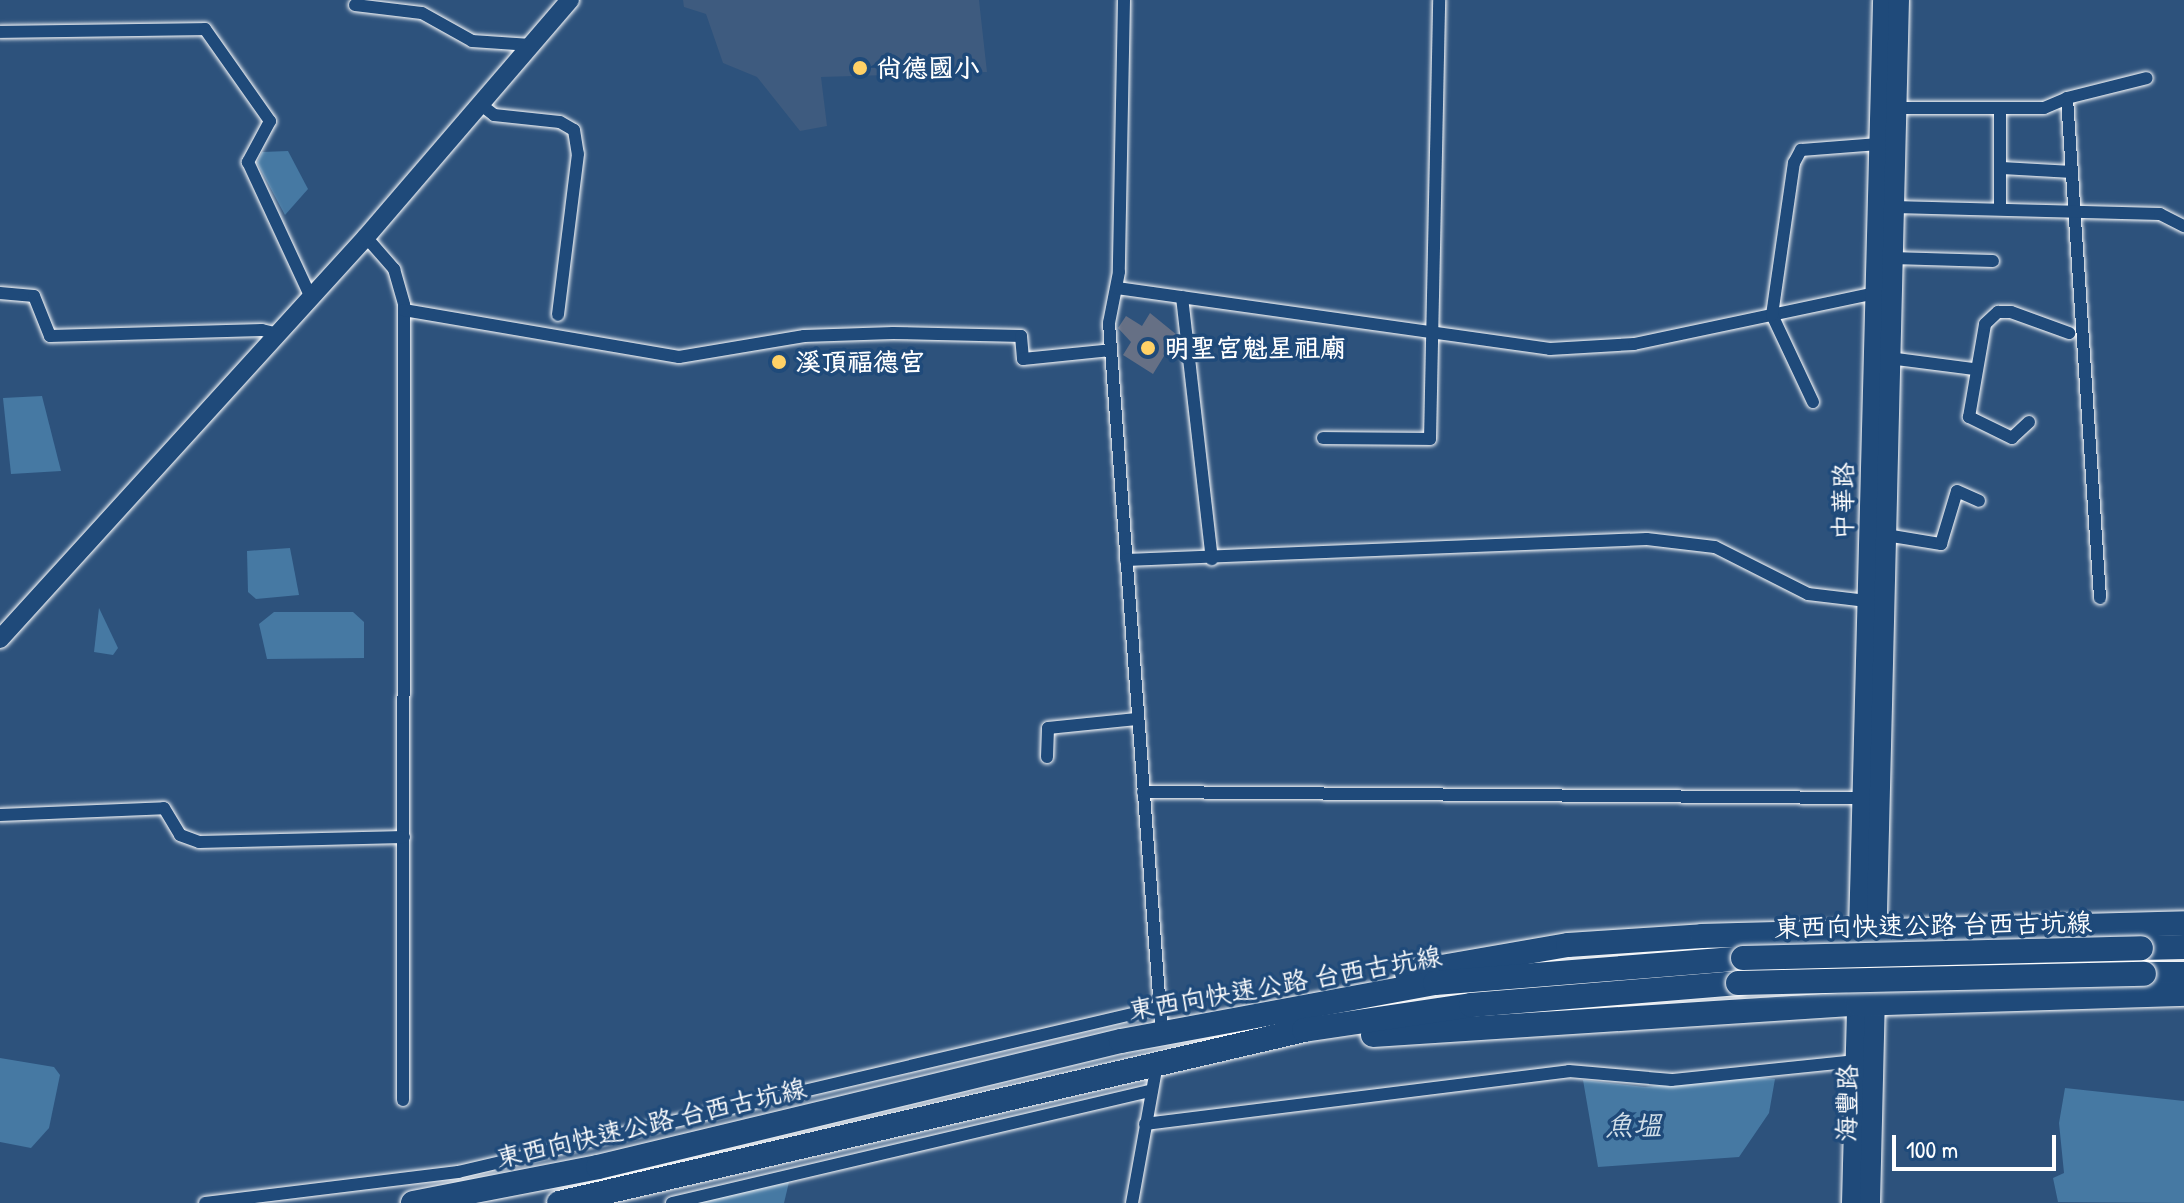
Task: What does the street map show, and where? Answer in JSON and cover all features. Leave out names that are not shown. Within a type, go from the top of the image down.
[{"type":"highway","points":[[1121,1041],[1441,965],[1568,945],[2184,923]]},
{"type":"highway","name":"東西向快速公路 台西古坑線","points":[[413,1203],[959,1082],[1121,1041],[1435,983],[1743,958],[2184,947]]},
{"type":"highway","name":"東西向快速公路 台西古坑線","points":[[559,1203],[970,1105],[1144,1072],[1304,1030],[1471,1005],[1738,983],[2184,974]]},
{"type":"highway","points":[[1144,1072],[1368,1035],[1866,1004],[2184,994]]},
{"type":"main road","name":"中華路","points":[[1869,934],[1861,798],[1882,292],[1879,144],[1883,0]]},
{"type":"main road","name":"中華路","points":[[1866,1004],[1886,535],[1889,358],[1882,292],[1892,258],[1899,0]]},
{"type":"main road","name":"海豐路","points":[[1852,1203],[1855,1061],[1866,1004]]},
{"type":"main road","name":"海豐路","points":[[1866,1004],[1870,1203]]},
{"type":"street","points":[[0,639],[366,237],[570,0]]},
{"type":"street","points":[[1124,0],[1117,288],[1111,350],[1161,1023]]},
{"type":"street","points":[[1323,438],[1430,439],[1439,0]]},
{"type":"street","points":[[355,5],[422,13],[472,41],[531,45]]},
{"type":"street","points":[[0,32],[205,29],[270,121],[248,162],[311,298]]},
{"type":"street","points":[[1897,108],[2044,108],[2067,98],[2147,78]]},
{"type":"street","points":[[2067,98],[2100,598]]},
{"type":"street","points":[[480,104],[494,115],[574,130],[578,154],[558,315]]},
{"type":"street","points":[[2000,110],[2000,209]]},
{"type":"street","points":[[1813,402],[1772,315],[1801,150],[1879,144]]},
{"type":"street","points":[[2002,168],[2072,172]]},
{"type":"street","points":[[1894,207],[2160,214],[2184,226]]},
{"type":"street","points":[[366,237],[394,269],[404,310],[403,1100]]},
{"type":"street","points":[[1892,258],[1993,261]]},
{"type":"street","points":[[1117,288],[1550,349],[1634,344],[1882,292]]},
{"type":"street","points":[[0,293],[34,296],[50,336],[278,334]]},
{"type":"street","points":[[1182,297],[1212,559]]},
{"type":"street","points":[[404,310],[679,357],[804,336],[893,333],[1021,336],[1023,359],[1111,350]]},
{"type":"street","points":[[2029,422],[2012,438],[1969,417],[1974,369],[1985,324],[1998,312],[2069,333]]},
{"type":"street","points":[[1889,358],[1974,369]]},
{"type":"street","points":[[1886,535],[1941,544],[1957,491],[1979,501]]},
{"type":"street","points":[[1126,560],[1212,559],[1647,539],[1715,547],[1808,594],[1867,601]]},
{"type":"street","points":[[1047,757],[1048,728],[1137,719]]},
{"type":"street","points":[[1143,792],[1861,798]]},
{"type":"street","points":[[0,815],[164,808],[180,835],[199,842],[404,837]]},
{"type":"street","points":[[205,1203],[458,1172],[1162,1007]]},
{"type":"street","points":[[1145,1124],[1569,1071],[1672,1080],[1855,1061]]},
{"type":"street","points":[[1132,1203],[1152,1090],[1144,1072]]},
{"type":"street","points":[[672,1203],[1152,1090]]},
{"type":"shaded area","name":"尚德國小","points":[[683,0],[979,0],[987,72],[821,77],[827,126],[800,131],[757,77],[723,63],[706,14],[684,7]]},
{"type":"water","points":[[288,151],[308,189],[285,215],[257,163],[262,152]]},
{"type":"water","points":[[42,396],[61,471],[11,474],[3,398]]},
{"type":"water","points":[[290,548],[299,595],[256,599],[248,592],[247,551]]},
{"type":"water","points":[[99,608],[118,648],[113,655],[94,652]]},
{"type":"water","points":[[274,612],[353,612],[364,622],[364,658],[267,659],[259,624]]},
{"type":"water","points":[[0,1058],[54,1067],[60,1075],[49,1128],[31,1148],[0,1142]]},
{"type":"water","name":"魚塭","points":[[1757,1077],[1775,1079],[1769,1113],[1739,1157],[1598,1167],[1583,1080],[1645,1087]]},
{"type":"water","points":[[2065,1088],[2184,1101],[2184,1203],[2058,1202],[2053,1178],[2064,1173],[2059,1123]]},
{"type":"water","points":[[789,1182],[784,1203],[695,1203]]},
{"type":"building","name":"明聖宮魁星祖廟","points":[[1150,313],[1177,335],[1153,374],[1123,355],[1131,342],[1118,328],[1126,316],[1142,326]]},
{"type":"place","name":"尚德國小","points":[[860,68]]},
{"type":"place","name":"明聖宮魁星祖廟","points":[[1148,348]]},
{"type":"place","name":"溪頂福德宮","points":[[779,362]]}]
